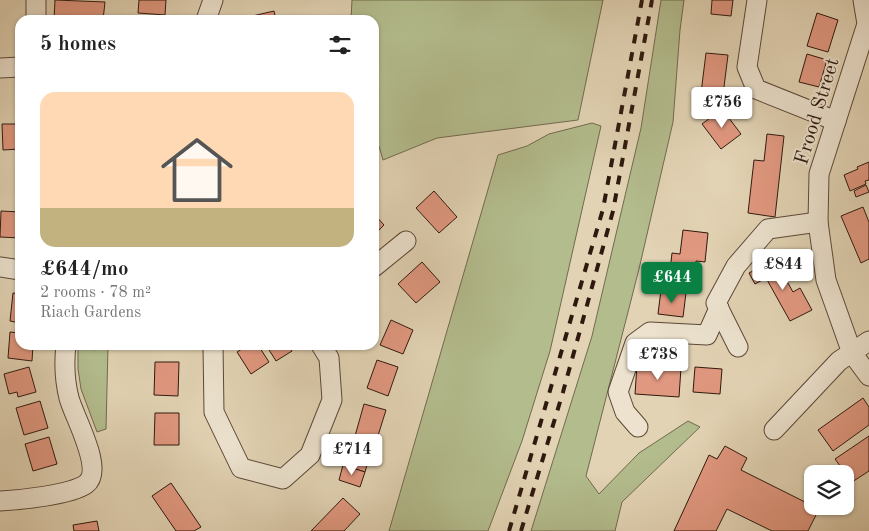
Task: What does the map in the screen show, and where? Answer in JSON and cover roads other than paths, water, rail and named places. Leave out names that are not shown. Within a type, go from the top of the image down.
[{"type":"street","points":[[36,0],[36,15]]},
{"type":"street","points":[[208,15],[213,0]]},
{"type":"street","points":[[757,0],[747,67],[756,89],[836,121]]},
{"type":"street","name":"Frood Street","points":[[863,0],[868,24],[819,174],[818,222],[826,280],[852,353],[869,376]]},
{"type":"street","points":[[0,68],[15,68]]},
{"type":"street","points":[[738,347],[716,303],[736,266],[768,228],[818,222]]},
{"type":"street","points":[[379,263],[406,241]]},
{"type":"street","points":[[0,267],[15,269]]},
{"type":"street","points":[[638,428],[625,412],[618,392],[636,343],[650,332],[707,335],[719,308]]},
{"type":"street","points":[[774,430],[839,361],[869,341]]},
{"type":"street","points":[[0,502],[36,498],[77,488],[87,484],[92,475],[93,462],[69,397],[64,358],[65,350]]},
{"type":"street","points":[[213,350],[214,412],[241,468],[283,479],[310,455],[332,400],[329,358],[324,350]]},
{"type":"railway","points":[[509,531],[603,209],[642,0]]},
{"type":"railway","points":[[521,531],[563,392],[613,211],[652,0]]}]
